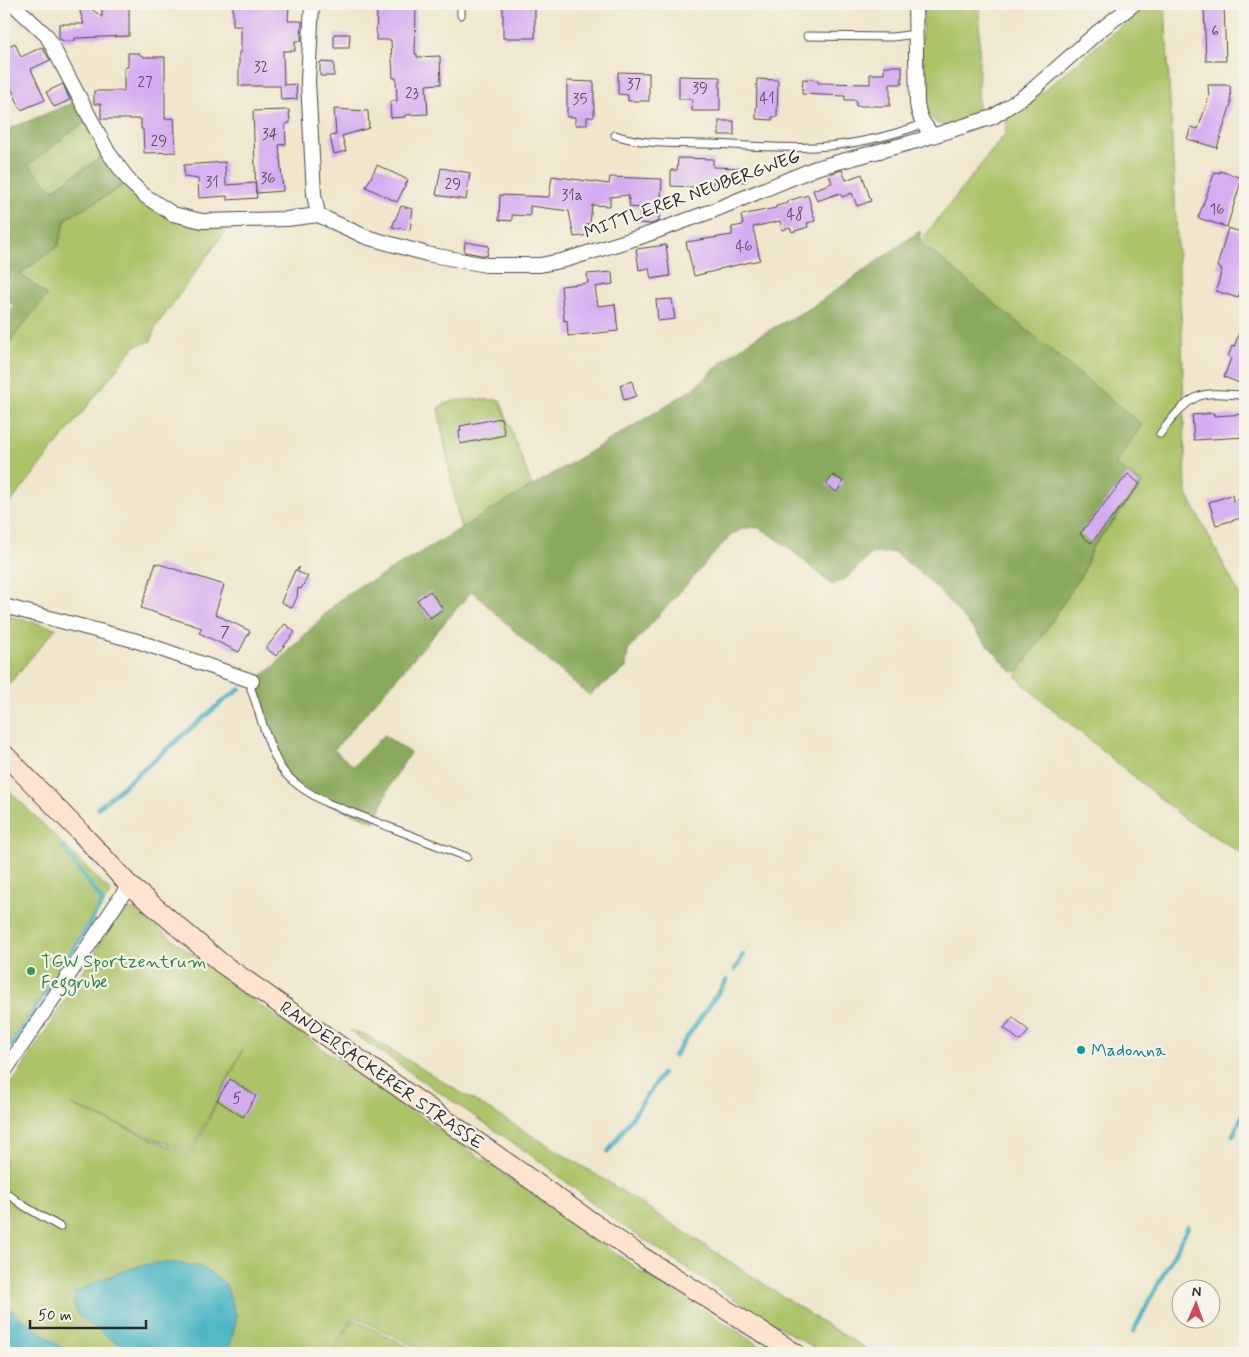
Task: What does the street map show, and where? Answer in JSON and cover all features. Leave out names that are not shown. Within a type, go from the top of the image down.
[{"type":"main road","name":"RANDERSACKERER STRASSE","points":[[4,754],[129,885],[221,963],[642,1257],[795,1353]]},
{"type":"street","points":[[13,4],[47,36],[108,152],[130,182],[145,196],[173,214],[202,221],[287,219],[318,215],[314,194],[308,81],[312,4]]},
{"type":"street","points":[[915,4],[917,104],[919,116],[933,136]]},
{"type":"street","name":"MITTLERER NEUBERGWEG","points":[[318,215],[366,237],[427,254],[486,265],[540,265],[565,260],[643,236],[712,211],[816,168],[933,136],[993,117],[1030,92],[1099,31],[1134,4]]},
{"type":"street","points":[[4,606],[137,641],[252,681]]},
{"type":"street","points":[[4,1072],[129,885]]},
{"type":"lane","points":[[461,4],[461,15]]},
{"type":"lane","points":[[807,36],[892,37],[916,34]]},
{"type":"lane","name":"MITTLERER NEUBERGWEG","points":[[615,135],[656,142],[790,148],[866,141],[923,124]]},
{"type":"lane","points":[[1160,434],[1176,415],[1198,396],[1212,394],[1245,395]]},
{"type":"lane","points":[[252,681],[251,689],[275,756],[292,780],[327,803],[467,857]]},
{"type":"lane","points":[[4,1191],[24,1206],[60,1227]]},
{"type":"green space","points":[[923,4],[980,4],[978,115],[965,121],[945,126],[941,125],[929,116],[925,109],[921,71]]},
{"type":"green space","points":[[1147,4],[1165,4],[1182,335],[1186,492],[1245,606],[1245,855],[1185,819],[1027,688],[1016,676],[1084,571],[1092,548],[1143,484],[1114,464],[920,242],[1005,134],[1007,119],[1034,99]]},
{"type":"green space","points":[[74,86],[90,118],[28,165],[53,190],[108,152],[130,182],[66,219],[58,246],[20,274],[47,295],[4,349],[4,319],[14,306],[4,298],[4,131],[72,103],[66,90]]},
{"type":"green space","points":[[90,118],[108,152],[52,190],[27,165]]},
{"type":"green space","points":[[130,182],[161,207],[228,220],[227,229],[155,328],[151,341],[135,346],[4,511],[4,349],[47,295],[20,274],[58,246],[66,219]]},
{"type":"green space","points":[[920,231],[920,242],[1142,425],[1115,464],[1143,484],[1092,548],[1084,571],[1019,671],[1012,672],[931,582],[894,552],[871,554],[847,578],[832,585],[795,553],[764,530],[746,528],[729,537],[628,650],[626,668],[589,695],[525,641],[472,591],[334,750],[353,766],[384,735],[410,753],[391,783],[375,822],[327,803],[292,780],[275,756],[252,681],[270,670],[337,602],[361,585],[374,580],[694,388],[728,357],[753,339],[812,307]]},
{"type":"green space","points":[[460,400],[500,400],[532,486],[462,528],[459,522],[438,408]]},
{"type":"green space","points":[[4,615],[56,628],[4,690]]},
{"type":"green space","name":"TGW Sportzentrum Feggrube","points":[[4,785],[111,892],[4,1051]]},
{"type":"green space","points":[[123,908],[134,910],[264,1008],[636,1268],[772,1353],[428,1353],[353,1316],[332,1353],[67,1353],[42,1336],[4,1304],[4,1088],[14,1081]],"holes":[[[243,1049],[191,1156],[71,1105],[190,1153]]]},
{"type":"green space","points":[[350,1031],[366,1035],[605,1180],[822,1322],[873,1353],[822,1353],[720,1290],[613,1219],[541,1162]]},
{"type":"green space","points":[[353,1319],[421,1353],[334,1353]]},
{"type":"water","points":[[176,1263],[202,1267],[225,1283],[237,1317],[228,1353],[131,1353],[80,1317],[74,1307],[74,1293],[101,1280],[148,1264]]},
{"type":"water","points":[[4,1305],[69,1353],[4,1353]]},
{"type":"building","points":[[78,4],[85,4],[102,17],[102,4],[129,6],[129,36],[75,38],[75,41],[59,39],[59,24],[84,24]]},
{"type":"building","points":[[233,4],[289,4],[288,21],[302,21],[301,41],[295,41],[295,51],[283,51],[284,85],[296,84],[297,99],[281,100],[280,86],[239,86],[241,26],[233,26]]},
{"type":"building","points":[[377,4],[416,4],[415,54],[417,54],[417,57],[440,56],[441,84],[426,85],[428,114],[391,118],[390,101],[397,101],[396,78],[393,78],[391,40],[376,40]]},
{"type":"building","points":[[503,4],[535,4],[535,38],[503,38]]},
{"type":"building","points":[[1204,4],[1224,4],[1226,61],[1206,61]]},
{"type":"building","points":[[334,34],[350,34],[349,48],[334,48]]},
{"type":"building","points":[[15,43],[21,57],[42,47],[50,60],[31,69],[45,100],[21,110],[4,72],[4,48]]},
{"type":"building","points":[[128,53],[138,53],[144,57],[165,57],[165,119],[174,118],[176,152],[144,153],[141,119],[101,119],[101,104],[94,104],[94,91],[124,91],[124,67],[128,67]]},
{"type":"building","points":[[320,62],[334,63],[334,76],[320,76]]},
{"type":"building","points":[[884,66],[902,66],[902,84],[890,84],[890,106],[856,106],[856,100],[845,100],[845,96],[802,94],[803,79],[818,80],[818,83],[870,84],[870,74],[884,74]]},
{"type":"building","points":[[618,72],[649,73],[649,101],[628,101],[628,95],[618,94]]},
{"type":"building","points":[[679,76],[720,77],[720,111],[692,111],[692,99],[679,99]]},
{"type":"building","points":[[757,79],[778,80],[777,117],[772,117],[772,120],[756,119]]},
{"type":"building","points":[[567,81],[594,82],[594,117],[587,117],[587,125],[575,125],[575,117],[567,117]]},
{"type":"building","points":[[63,84],[70,100],[54,107],[46,92]]},
{"type":"building","points":[[1208,85],[1230,85],[1231,104],[1217,148],[1187,139],[1191,127],[1198,129],[1209,97]]},
{"type":"building","points":[[334,109],[368,111],[369,128],[342,136],[346,151],[334,154],[330,136],[336,135]]},
{"type":"building","points":[[289,110],[290,123],[285,124],[286,144],[279,145],[283,191],[256,193],[253,111]]},
{"type":"building","points":[[719,121],[734,121],[734,135],[719,135]]},
{"type":"building","points":[[678,158],[713,159],[713,167],[747,168],[746,182],[713,180],[713,188],[671,186],[671,170],[677,170]]},
{"type":"building","points":[[225,162],[226,185],[255,183],[257,198],[227,200],[227,196],[199,198],[198,179],[184,177],[184,165]]},
{"type":"building","points":[[377,165],[408,180],[397,202],[366,187]]},
{"type":"building","points":[[441,168],[470,173],[466,200],[436,195]]},
{"type":"building","points":[[842,170],[846,180],[862,174],[871,201],[857,206],[852,193],[842,197],[840,193],[817,201],[813,190],[832,183],[829,174]]},
{"type":"building","points":[[1220,171],[1242,178],[1227,227],[1198,218],[1215,172],[1220,173]]},
{"type":"building","points":[[552,176],[609,184],[610,177],[662,179],[661,199],[659,199],[659,221],[651,224],[639,223],[640,208],[630,207],[628,195],[610,197],[610,206],[592,205],[590,223],[587,224],[589,235],[574,237],[569,211],[530,206],[530,216],[512,215],[512,221],[499,220],[500,195],[549,197]]},
{"type":"building","points":[[808,195],[815,221],[807,223],[808,227],[792,232],[790,228],[782,230],[780,221],[753,227],[760,260],[694,276],[686,242],[732,235],[732,227],[743,225],[741,215],[776,208],[776,206],[788,203],[787,201]]},
{"type":"building","points":[[401,206],[413,209],[410,230],[392,227]]},
{"type":"building","points":[[1228,228],[1244,233],[1242,240],[1245,240],[1245,273],[1238,298],[1216,291],[1222,269],[1217,267]]},
{"type":"building","points":[[465,242],[489,246],[487,256],[464,252]]},
{"type":"building","points":[[666,245],[670,276],[651,279],[649,268],[639,270],[636,249]]},
{"type":"building","points":[[612,272],[613,284],[595,287],[598,306],[615,304],[618,331],[568,336],[567,320],[564,321],[561,286],[588,283],[587,274]]},
{"type":"building","points":[[672,299],[675,319],[658,321],[656,300]]},
{"type":"building","points":[[1243,322],[1245,322],[1245,385],[1224,377],[1231,358],[1228,357],[1232,346],[1234,347]]},
{"type":"building","points":[[632,381],[636,396],[624,400],[620,385]]},
{"type":"building","points":[[1214,413],[1214,416],[1245,414],[1245,437],[1194,440],[1192,415]]},
{"type":"building","points":[[501,418],[505,435],[460,444],[460,426]]},
{"type":"building","points":[[1128,474],[1140,484],[1091,543],[1080,534]]},
{"type":"building","points":[[833,475],[843,481],[837,492],[826,485]]},
{"type":"building","points":[[1232,495],[1233,501],[1245,498],[1245,517],[1216,525],[1209,502]]},
{"type":"building","points":[[156,563],[224,585],[215,614],[250,631],[239,652],[199,633],[202,628],[141,608]]},
{"type":"building","points":[[299,567],[298,572],[308,576],[301,589],[298,588],[297,597],[292,608],[281,602],[295,570]]},
{"type":"building","points":[[430,591],[443,609],[430,618],[417,600]]},
{"type":"building","points":[[285,624],[295,632],[276,656],[266,648]]},
{"type":"building","points":[[1013,1017],[1029,1031],[1020,1041],[1004,1028]]},
{"type":"building","points":[[230,1079],[256,1096],[243,1117],[217,1100]]},
{"type":"waterway","points":[[98,808],[223,701],[240,689]]},
{"type":"waterway","points":[[12,1046],[103,902],[63,848]]},
{"type":"waterway","points":[[735,970],[743,955]]},
{"type":"waterway","points":[[674,1056],[727,980]]},
{"type":"waterway","points":[[608,1152],[662,1074]]},
{"type":"waterway","points":[[1233,1135],[1245,1110]]},
{"type":"waterway","points":[[1133,1332],[1188,1227]]},
{"type":"place","name":"TGW Sportzentrum Feggrube","points":[[31,971]]},
{"type":"place","name":"Madonna","points":[[1081,1050]]}]
